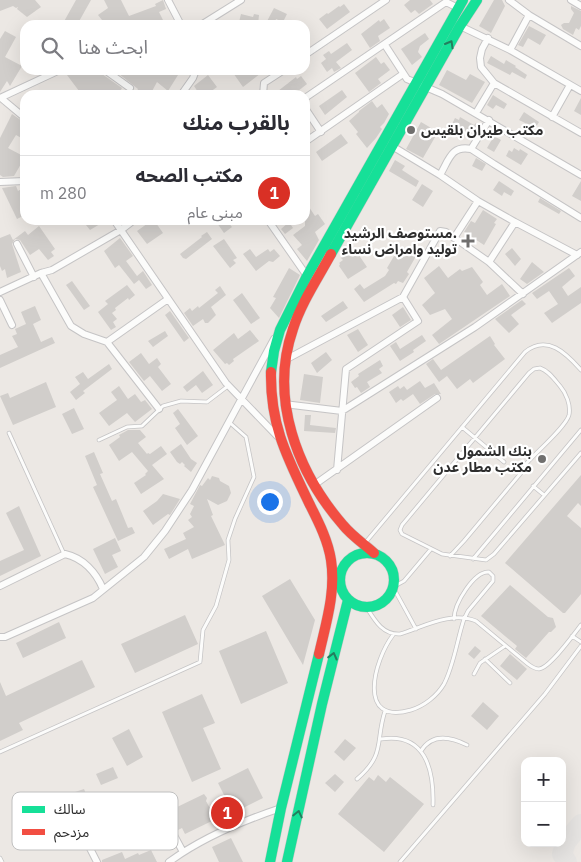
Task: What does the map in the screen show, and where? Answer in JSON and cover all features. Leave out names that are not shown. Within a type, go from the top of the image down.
[{"type":"main road","points":[[270,862],[281,808],[326,624],[331,601],[333,577],[326,539],[279,438],[274,417],[271,387],[274,351],[280,330],[307,276],[421,85],[477,0]]},
{"type":"main road","points":[[374,554],[351,534],[335,516],[314,485],[292,438],[284,404],[284,360],[296,319],[392,146],[461,4]]},
{"type":"main road","points":[[363,553],[374,554],[384,558],[391,566],[394,577],[393,588],[386,600],[377,606],[367,608],[357,606],[348,600],[340,586],[342,569],[352,557],[363,553]]},
{"type":"main road","points":[[287,862],[322,704],[348,600]]},
{"type":"street","points":[[168,0],[178,20]]},
{"type":"street","points":[[209,20],[241,0]]},
{"type":"street","points":[[310,52],[386,0]]},
{"type":"street","points":[[509,0],[529,15],[581,46]]},
{"type":"street","points":[[571,0],[581,6]]},
{"type":"street","points":[[310,95],[446,1],[461,4]]},
{"type":"street","points":[[510,50],[529,15]]},
{"type":"street","points":[[460,26],[488,38],[581,91]]},
{"type":"street","points":[[488,38],[482,49],[480,58],[481,68],[494,83],[581,133]]},
{"type":"street","points":[[384,45],[407,79],[442,94],[489,120],[581,176]]},
{"type":"street","points":[[310,139],[403,74]]},
{"type":"street","points":[[20,114],[0,98],[49,75]]},
{"type":"street","points":[[112,75],[130,88]]},
{"type":"street","points":[[185,90],[194,75]]},
{"type":"street","points":[[264,90],[264,83],[276,75]]},
{"type":"street","points":[[476,113],[494,83]]},
{"type":"street","points":[[552,117],[570,86]]},
{"type":"street","points":[[310,116],[321,132]]},
{"type":"street","points":[[471,149],[489,120]]},
{"type":"street","points":[[284,404],[342,411],[468,332],[579,254],[478,201],[392,146]]},
{"type":"street","points":[[440,175],[453,152],[464,147],[471,149],[581,218]]},
{"type":"street","points":[[0,182],[20,181]]},
{"type":"street","points":[[454,238],[478,201]]},
{"type":"street","points":[[489,262],[515,222]]},
{"type":"street","points":[[118,225],[229,386],[279,438]]},
{"type":"street","points":[[0,292],[52,270],[128,225]]},
{"type":"street","points":[[271,225],[307,276]]},
{"type":"street","points":[[284,360],[403,297],[437,234],[443,230],[489,262],[523,294]]},
{"type":"street","points":[[17,244],[71,326],[84,334],[107,342],[159,408]]},
{"type":"street","points":[[338,470],[346,369],[418,321],[403,297]]},
{"type":"street","points":[[107,342],[168,299]]},
{"type":"street","points":[[0,300],[12,325]]},
{"type":"street","points":[[0,637],[5,637],[93,598],[144,557],[192,490],[280,330]]},
{"type":"street","points":[[314,485],[338,470],[437,398]]},
{"type":"street","points":[[0,586],[65,554],[75,556],[90,568],[103,589]]},
{"type":"street","points":[[169,862],[183,852],[242,821],[281,808]]},
{"type":"street","points":[[178,843],[183,852]]},
{"type":"street","points":[[91,850],[97,862]]},
{"type":"lane","points":[[364,544],[531,347],[538,344],[546,344],[559,350],[579,364],[581,370]]},
{"type":"lane","points":[[525,464],[561,427],[569,416],[565,393],[543,368],[532,370],[400,530],[405,536],[439,553],[486,560],[494,554],[581,453]]},
{"type":"lane","points":[[99,440],[127,427],[142,426],[159,408],[172,402],[207,402],[229,386]]},
{"type":"lane","points":[[0,752],[200,662],[203,630],[216,606],[229,560],[228,540],[235,519],[254,477],[246,436],[229,422]]},
{"type":"lane","points":[[462,427],[504,462]]},
{"type":"lane","points":[[473,559],[581,430]]},
{"type":"lane","points":[[9,433],[65,554]]},
{"type":"lane","points":[[450,556],[521,473]]},
{"type":"lane","points":[[533,486],[544,495]]},
{"type":"lane","points":[[416,629],[393,588],[404,581],[432,549]]},
{"type":"lane","points":[[393,635],[380,657],[375,672],[374,684],[378,704],[385,711],[393,713],[418,708],[433,698],[444,684],[464,618],[493,581],[493,576],[489,572],[479,575],[461,597],[455,607],[454,619]]},
{"type":"lane","points":[[367,608],[384,630],[393,635],[440,620],[464,618],[476,621],[532,667],[541,669],[549,663],[581,625]]},
{"type":"lane","points":[[400,862],[545,694],[581,644],[572,636]]},
{"type":"lane","points":[[474,674],[476,668],[505,646]]},
{"type":"lane","points":[[486,660],[510,684]]},
{"type":"lane","points":[[357,779],[373,762],[380,740],[385,711]]},
{"type":"lane","points":[[421,751],[430,740],[437,739],[447,738],[467,745]]},
{"type":"lane","points":[[380,740],[402,739],[409,741],[421,751],[432,780],[433,805]]},
{"type":"lane","points":[[0,858],[2,862]]},
{"type":"building","points":[[0,0],[35,0],[41,7],[27,17],[17,9],[18,7],[13,6],[0,11]]},
{"type":"building","points":[[76,0],[91,0],[80,20],[65,20]]},
{"type":"building","points":[[104,0],[121,0],[129,16],[156,6],[155,4],[163,0],[166,9],[159,12],[163,20],[102,20],[98,15],[108,8]]},
{"type":"building","points":[[410,0],[430,0],[433,4],[419,14],[415,10],[411,13],[404,5]]},
{"type":"building","points":[[494,0],[502,0],[505,6],[491,33],[479,26]]},
{"type":"building","points":[[344,4],[350,12],[327,29],[319,19]]},
{"type":"building","points":[[571,6],[581,11],[581,26],[579,30],[576,28],[573,35],[563,29],[561,25],[569,23],[574,13]]},
{"type":"building","points":[[274,8],[287,14],[284,20],[268,20]]},
{"type":"building","points":[[241,14],[253,17],[254,14],[259,15],[258,20],[240,20]]},
{"type":"building","points":[[384,19],[390,28],[378,36],[380,41],[370,48],[361,34],[379,20],[380,22]]},
{"type":"building","points":[[529,26],[546,35],[540,45],[528,38],[523,47],[518,45]]},
{"type":"building","points":[[5,31],[16,37],[5,57],[20,65],[20,69],[10,86],[7,81],[0,92],[0,39]]},
{"type":"building","points":[[425,33],[429,39],[420,46],[418,52],[422,57],[412,65],[401,49]]},
{"type":"building","points":[[347,43],[352,50],[336,62],[341,68],[334,72],[332,68],[327,72],[321,63],[326,59],[323,55],[329,51],[331,54]]},
{"type":"building","points":[[491,56],[504,64],[506,60],[516,66],[527,75],[525,79],[512,72],[510,75],[487,63]]},
{"type":"building","points":[[376,57],[381,64],[384,62],[390,70],[378,79],[381,83],[369,92],[355,73]]},
{"type":"building","points":[[447,70],[466,80],[470,74],[485,82],[472,103],[439,85]]},
{"type":"building","points":[[67,75],[103,75],[122,88],[121,90],[78,90]]},
{"type":"building","points":[[120,75],[178,75],[169,90],[157,82],[153,90],[138,89]]},
{"type":"building","points":[[208,75],[217,87],[213,90],[197,90],[194,86]]},
{"type":"building","points":[[235,75],[259,75],[243,87]]},
{"type":"building","points":[[301,76],[307,84],[299,90],[279,90],[296,77],[297,79]]},
{"type":"building","points":[[342,90],[347,97],[325,115],[319,106]]},
{"type":"building","points":[[493,95],[507,104],[504,109],[496,105],[493,109],[487,105]]},
{"type":"building","points":[[581,98],[581,115],[574,111]]},
{"type":"building","points":[[372,101],[377,108],[382,104],[389,114],[380,127],[382,129],[367,148],[349,121]]},
{"type":"building","points":[[524,112],[539,122],[533,132],[527,128],[529,125],[519,120]]},
{"type":"building","points":[[12,114],[20,120],[20,137],[16,135],[8,148],[20,154],[20,166],[14,176],[3,177],[0,175],[0,138]]},
{"type":"building","points":[[460,117],[474,125],[476,123],[480,125],[472,137],[452,124],[455,118],[459,120]]},
{"type":"building","points":[[421,122],[438,132],[423,158],[406,149]]},
{"type":"building","points":[[341,134],[348,143],[322,161],[316,152]]},
{"type":"building","points":[[494,136],[501,140],[494,152],[487,148]]},
{"type":"building","points":[[514,148],[528,154],[521,165],[506,156],[509,150],[512,152]]},
{"type":"building","points":[[476,158],[486,164],[482,171],[472,166]]},
{"type":"building","points":[[395,160],[405,166],[402,170],[419,181],[416,187],[389,171]]},
{"type":"building","points":[[499,181],[514,191],[511,196],[504,192],[502,196],[493,190]]},
{"type":"building","points":[[581,181],[581,201],[572,196]]},
{"type":"building","points":[[422,184],[433,191],[423,207],[412,200]]},
{"type":"building","points":[[16,186],[18,191],[20,190],[20,218],[17,219],[2,188]]},
{"type":"building","points":[[540,198],[561,211],[559,214],[538,202]]},
{"type":"building","points":[[310,208],[315,216],[318,214],[325,224],[315,232],[319,240],[307,261],[297,249],[302,245],[293,235],[305,226],[310,225]]},
{"type":"building","points":[[483,210],[497,219],[484,245],[464,232],[471,221],[475,223]]},
{"type":"building","points":[[86,225],[98,225],[90,230]]},
{"type":"building","points":[[145,225],[157,225],[163,233],[147,244],[137,231]]},
{"type":"building","points":[[218,225],[230,225],[232,227],[224,233]]},
{"type":"building","points":[[286,225],[291,225],[293,228],[285,234],[281,229]]},
{"type":"building","points":[[39,226],[55,249],[51,252],[54,256],[48,260],[39,249],[30,255],[20,240],[15,239],[12,244],[21,272],[7,278],[5,269],[2,271],[0,266],[0,238],[10,234],[13,240],[25,231],[28,235]]},
{"type":"building","points":[[207,232],[212,239],[186,259],[183,258],[180,254]]},
{"type":"building","points":[[120,238],[133,256],[126,261],[137,276],[143,271],[152,285],[146,289],[139,280],[134,284],[119,265],[115,268],[104,251]]},
{"type":"building","points":[[224,239],[237,258],[233,260],[236,263],[230,268],[213,246]]},
{"type":"building","points":[[352,245],[367,267],[348,279],[339,263],[343,260],[341,258],[349,251],[347,249]]},
{"type":"building","points":[[408,246],[419,251],[403,283],[398,281],[396,284],[394,283],[364,302],[354,289],[360,284],[364,289],[385,276],[389,270],[387,268],[397,251],[400,252]]},
{"type":"building","points":[[512,248],[521,259],[515,266],[505,254]]},
{"type":"building","points":[[250,249],[256,257],[268,249],[270,252],[274,249],[280,256],[273,262],[269,261],[256,271],[243,254]]},
{"type":"building","points":[[532,262],[544,272],[527,284],[520,279]]},
{"type":"building","points":[[439,266],[448,278],[460,269],[462,271],[472,267],[483,282],[480,285],[487,295],[502,284],[510,296],[439,344],[432,335],[452,319],[445,309],[430,315],[422,305],[435,293],[424,278]]},
{"type":"building","points":[[289,268],[300,275],[279,318],[270,308],[276,298],[273,297]]},
{"type":"building","points":[[569,268],[575,276],[562,287],[568,296],[581,287],[581,303],[552,323],[544,313],[558,304],[549,291],[537,299],[532,293]]},
{"type":"building","points":[[72,281],[90,306],[84,310],[66,285]]},
{"type":"building","points":[[127,285],[135,295],[115,308],[116,310],[112,313],[117,319],[113,322],[116,327],[111,330],[98,312],[108,304],[105,301]]},
{"type":"building","points":[[220,286],[226,295],[211,307],[216,315],[208,323],[205,323],[203,319],[193,326],[184,313],[190,308],[192,311],[198,306],[199,308],[218,293],[215,290]]},
{"type":"building","points":[[242,293],[260,318],[251,324],[233,300]]},
{"type":"building","points":[[522,300],[526,304],[511,315],[519,324],[509,333],[495,319]]},
{"type":"building","points":[[343,301],[348,308],[326,322],[321,316]]},
{"type":"building","points":[[35,306],[41,320],[33,324],[41,342],[52,337],[55,343],[0,368],[0,355],[18,347],[12,336],[17,334],[15,329],[26,324],[21,312]]},
{"type":"building","points":[[403,307],[411,320],[400,327],[392,315]]},
{"type":"building","points":[[170,311],[189,338],[184,342],[165,315]]},
{"type":"building","points":[[358,329],[368,345],[358,352],[347,335]]},
{"type":"building","points":[[250,330],[259,341],[233,359],[234,361],[229,365],[225,364],[213,350],[234,333],[238,339]]},
{"type":"building","points":[[165,331],[168,336],[153,347],[148,341]]},
{"type":"building","points":[[422,335],[426,341],[400,361],[390,346],[396,342],[400,349]]},
{"type":"building","points":[[490,336],[494,345],[505,359],[473,383],[470,379],[457,389],[447,376],[439,382],[426,364],[433,359],[441,370]]},
{"type":"building","points":[[326,352],[332,360],[317,373],[311,363]]},
{"type":"building","points":[[141,353],[149,364],[157,358],[161,364],[158,367],[171,384],[162,391],[150,376],[144,381],[129,362]]},
{"type":"building","points":[[380,360],[383,366],[379,369],[382,373],[367,382],[370,387],[361,393],[351,382],[359,376],[358,374]]},
{"type":"building","points":[[109,364],[112,369],[83,391],[85,393],[76,400],[70,392],[80,384],[75,377],[83,372],[88,379]]},
{"type":"building","points":[[203,371],[213,385],[202,393],[196,385],[187,392],[183,387]]},
{"type":"building","points":[[304,374],[323,377],[320,403],[300,400]]},
{"type":"building","points":[[420,381],[425,388],[434,383],[441,394],[435,394],[420,404],[413,394],[403,401],[401,399],[396,403],[389,392],[398,386],[400,389],[404,386],[407,390]]},
{"type":"building","points":[[46,382],[56,407],[13,425],[0,396],[8,393],[10,398]]},
{"type":"building","points":[[119,386],[128,399],[135,394],[141,402],[145,400],[152,409],[135,422],[127,413],[109,426],[99,413],[117,400],[111,392]]},
{"type":"building","points":[[74,408],[84,429],[72,434],[62,414]]},
{"type":"building","points":[[178,409],[198,436],[187,445],[175,428],[180,424],[173,413]]},
{"type":"building","points":[[305,415],[311,415],[310,425],[336,428],[335,433],[304,431]]},
{"type":"building","points":[[128,430],[140,430],[146,437],[138,443],[147,454],[161,446],[167,454],[152,465],[164,479],[141,494],[134,483],[146,475],[148,471],[132,452],[119,461],[109,445],[120,437],[119,435]]},
{"type":"building","points":[[181,444],[191,459],[197,463],[191,472],[182,462],[180,464],[177,462],[170,452]]},
{"type":"building","points":[[94,452],[103,473],[100,474],[112,501],[116,499],[128,528],[132,527],[135,533],[118,541],[93,487],[97,485],[85,456]]},
{"type":"building","points":[[581,475],[581,506],[578,503],[567,516],[581,528],[581,594],[563,613],[505,563]]},
{"type":"building","points":[[212,476],[219,478],[220,481],[229,486],[231,493],[227,501],[218,505],[207,499],[213,515],[211,516],[225,545],[192,559],[188,549],[169,559],[164,549],[186,539],[183,533],[194,527],[188,520],[192,517],[190,514],[194,506],[190,504],[200,485],[202,486],[208,478],[210,480]]},
{"type":"building","points":[[163,494],[180,499],[170,515],[168,514],[153,525],[143,511]]},
{"type":"building","points":[[19,506],[41,556],[0,576],[0,561],[24,550],[6,513]]},
{"type":"building","points":[[115,538],[121,551],[112,555],[118,567],[105,574],[93,549]]},
{"type":"building","points":[[290,579],[315,620],[303,665],[262,596]]},
{"type":"building","points":[[510,585],[548,617],[553,618],[556,627],[549,632],[526,658],[515,649],[517,646],[481,616]]},
{"type":"building","points":[[185,615],[198,644],[135,673],[121,644]]},
{"type":"building","points":[[59,622],[66,638],[23,658],[16,643]]},
{"type":"building","points":[[266,631],[288,683],[241,704],[219,651]]},
{"type":"building","points":[[475,646],[481,651],[474,659],[468,654]]},
{"type":"building","points":[[510,654],[527,669],[517,680],[500,666]]},
{"type":"building","points":[[82,660],[95,687],[19,723],[23,730],[0,741],[0,682],[6,696]]},
{"type":"building","points":[[202,694],[215,723],[203,728],[221,769],[192,782],[162,712]]},
{"type":"building","points":[[483,702],[499,716],[487,730],[471,716]]},
{"type":"building","points":[[129,729],[143,757],[127,766],[112,738]]},
{"type":"building","points":[[345,739],[356,748],[344,761],[334,752]]},
{"type":"building","points":[[113,767],[118,778],[101,785],[96,774]]},
{"type":"building","points":[[248,768],[263,798],[233,813],[218,783]]},
{"type":"building","points":[[335,774],[344,782],[335,792],[325,783]]},
{"type":"building","points":[[378,775],[386,782],[390,777],[424,804],[384,852],[338,814],[369,777],[374,781]]},
{"type":"building","points":[[204,794],[216,819],[185,834],[182,828],[178,830],[178,807]]},
{"type":"building","points":[[231,838],[243,862],[219,862],[212,847]]},
{"type":"building","points":[[151,850],[157,862],[102,862],[102,860],[122,852],[125,859]]},
{"type":"taxiway","points":[[567,862],[562,854],[566,842],[581,824]]},
{"type":"traffic: fast","points":[[271,372],[280,330],[307,276],[463,0]]},
{"type":"traffic: fast","points":[[331,254],[460,26],[477,0]]},
{"type":"traffic: fast","points":[[362,553],[372,553],[382,557],[390,565],[394,580],[390,595],[382,603],[372,607],[362,607],[352,603],[344,595],[340,585],[340,575],[344,565],[352,557],[362,553]]},
{"type":"traffic: fast","points":[[287,862],[322,704],[348,600]]},
{"type":"traffic: fast","points":[[270,862],[281,808],[319,654]]},
{"type":"traffic: jam","points":[[331,254],[305,300],[293,329],[286,355],[284,381],[286,407],[292,433],[312,482],[343,525],[374,553]]},
{"type":"traffic: jam","points":[[271,372],[273,408],[281,440],[328,545],[331,560],[331,596],[319,654]]},
{"type":"place","name":"مكتب طيران بلقيس","points":[[411,130]]},
{"type":"place","name":"مستوصف الرشيد. توليد وامراض نساء","points":[[468,241]]},
{"type":"place","name":"بنك الشمول مكتب مطار عدن","points":[[542,459]]},
{"type":"place","name":"مكتب الصحه","points":[[227,813]]}]
